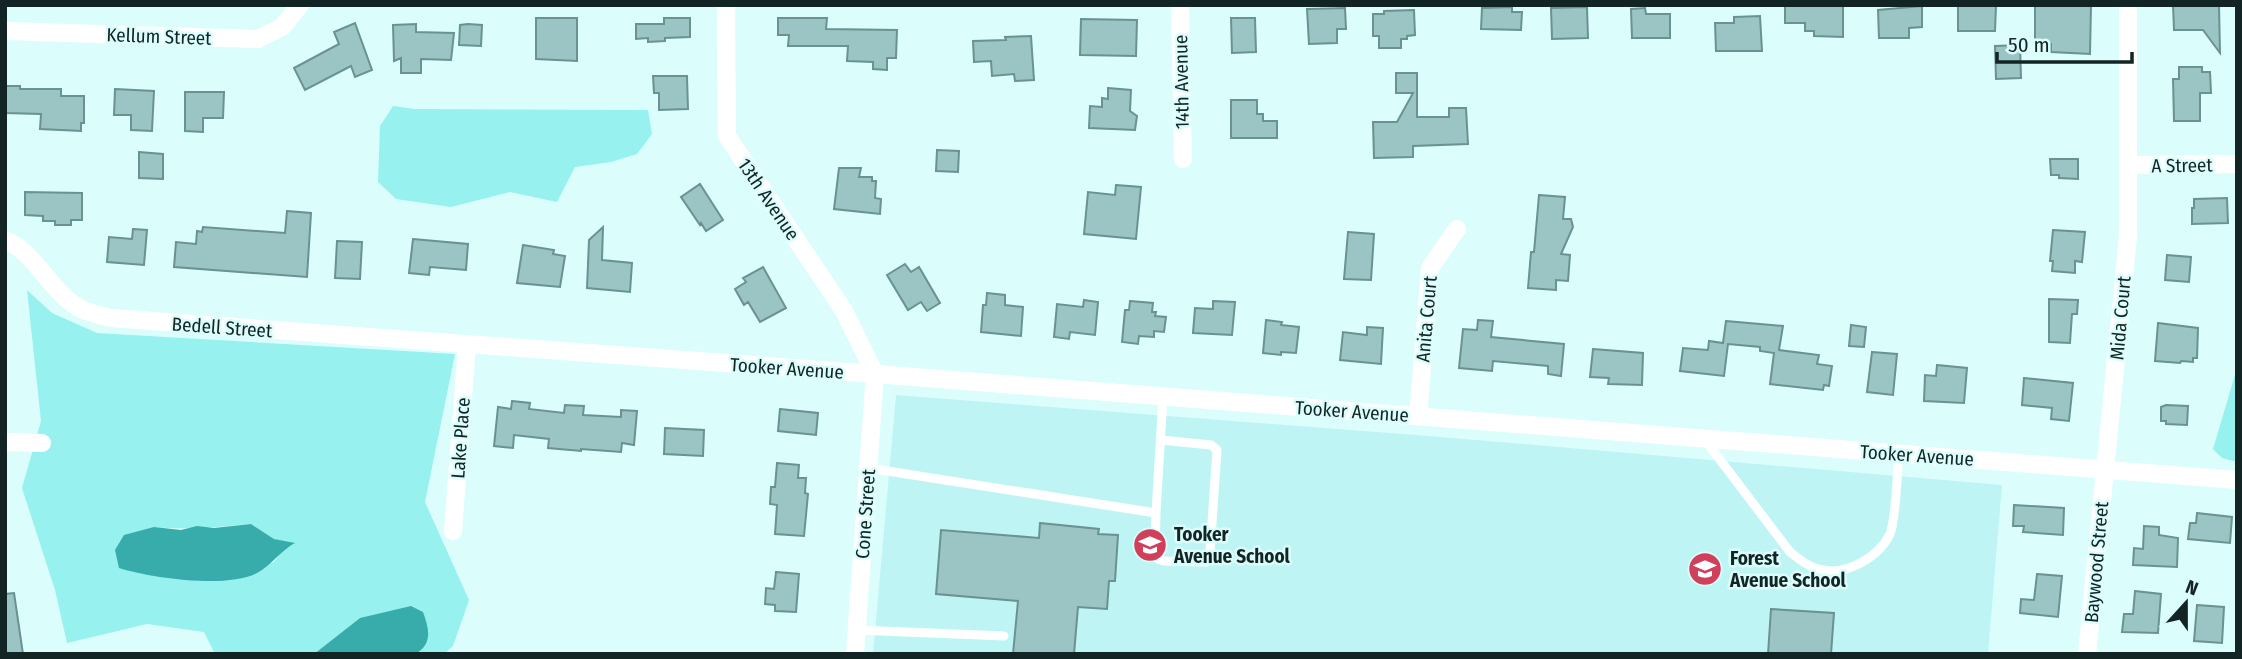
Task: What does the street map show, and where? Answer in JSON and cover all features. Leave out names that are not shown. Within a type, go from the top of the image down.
[{"type":"street","name":"Kellum Street","points":[[5,32],[258,39],[282,27],[300,5]]},
{"type":"street","name":"13th Avenue","points":[[726,5],[727,136],[844,311],[875,374]]},
{"type":"street","name":"14th Avenue","points":[[1180,5],[1182,159]]},
{"type":"street","name":"Mida Court","points":[[2104,470],[2128,236],[2128,5]]},
{"type":"street","name":"A Street","points":[[2128,165],[2237,164]]},
{"type":"street","name":"Anita Court","points":[[1418,416],[1430,268],[1457,229]]},
{"type":"street","name":"Bedell Street","points":[[5,240],[29,258],[54,288],[79,309],[111,318],[467,345]]},
{"type":"street","name":"Tooker Avenue","points":[[467,345],[875,374],[2237,480]]},
{"type":"street","name":"Lake Place","points":[[453,531],[467,345]]},
{"type":"street","name":"Cone Street","points":[[855,654],[875,374]]},
{"type":"street","points":[[5,442],[42,443]]},
{"type":"street","name":"Baywood Street","points":[[2087,654],[2104,470]]},
{"type":"lane","points":[[1161,440],[1211,444],[1217,450],[1210,552],[1206,562],[1164,561],[1155,554],[1163,397]]},
{"type":"lane","points":[[1704,439],[1790,552],[1803,563],[1823,570],[1846,570],[1863,561],[1878,551],[1890,533],[1899,454]]},
{"type":"lane","points":[[869,468],[1156,513]]},
{"type":"lane","points":[[857,630],[1004,636]]},
{"type":"shaded area","points":[[393,106],[414,109],[648,110],[652,134],[637,154],[611,162],[575,167],[557,202],[510,192],[451,207],[396,199],[378,182],[380,126]]},
{"type":"shaded area","points":[[27,290],[52,313],[97,333],[455,354],[425,502],[469,600],[453,646],[444,654],[416,654],[421,651],[360,618],[314,654],[215,654],[204,632],[147,624],[67,643],[55,590],[22,488],[41,421]],"holes":[[[251,524],[274,539],[294,544],[284,549],[274,562],[198,581],[177,578],[154,527],[190,528]]]},
{"type":"shaded area","points":[[2237,368],[2237,462],[2222,458],[2213,449]]},
{"type":"shaded area","points":[[896,395],[1429,436],[2002,485],[1988,654],[873,654]]},
{"type":"shaded area","points":[[251,524],[274,539],[295,543],[262,570],[244,578],[189,580],[119,568],[115,550],[124,535],[154,527],[181,530],[197,526],[214,528]]},
{"type":"shaded area","points":[[411,606],[423,612],[428,630],[425,645],[416,654],[314,654],[360,618]]},
{"type":"building","points":[[1785,5],[1843,6],[1843,37],[1814,36],[1814,31],[1805,31],[1805,23],[1785,23]]},
{"type":"building","points":[[1958,5],[1996,5],[1995,31],[1958,31]]},
{"type":"building","points":[[2035,5],[2091,5],[2090,54],[2051,52],[2051,44],[2035,43]]},
{"type":"building","points":[[2173,5],[2219,5],[2220,53],[2203,30],[2174,30]]},
{"type":"building","points":[[1922,6],[1922,27],[1909,28],[1909,38],[1879,38],[1878,10]]},
{"type":"building","points":[[1512,7],[1512,12],[1522,12],[1521,30],[1481,29],[1482,8]]},
{"type":"building","points":[[1587,7],[1588,38],[1552,39],[1551,8]]},
{"type":"building","points":[[1345,8],[1346,29],[1337,29],[1337,43],[1309,44],[1307,9]]},
{"type":"building","points":[[1645,8],[1646,14],[1670,14],[1670,38],[1632,38],[1631,9]]},
{"type":"building","points":[[1414,10],[1415,35],[1401,39],[1401,48],[1379,48],[1379,36],[1373,36],[1373,14]]},
{"type":"building","points":[[1760,16],[1762,51],[1716,51],[1715,23],[1734,23],[1734,17]]},
{"type":"building","points":[[536,18],[577,18],[577,61],[536,59]]},
{"type":"building","points":[[664,18],[690,18],[690,37],[648,42],[648,38],[636,39],[636,24],[664,24]]},
{"type":"building","points":[[778,18],[827,18],[826,29],[897,30],[896,58],[887,58],[887,70],[873,69],[873,62],[847,61],[848,46],[788,46],[789,35],[778,35]]},
{"type":"building","points":[[1231,18],[1255,18],[1256,52],[1232,53]]},
{"type":"building","points":[[1081,19],[1137,20],[1136,56],[1080,55]]},
{"type":"building","points":[[355,23],[372,70],[355,77],[351,66],[305,90],[294,68],[339,44],[334,32]]},
{"type":"building","points":[[416,24],[416,32],[454,33],[451,60],[421,59],[421,73],[401,73],[401,58],[394,61],[393,25]]},
{"type":"building","points":[[460,25],[482,25],[481,46],[459,45]]},
{"type":"building","points":[[1031,36],[1034,80],[1015,81],[1014,74],[992,76],[991,61],[974,62],[973,41]]},
{"type":"building","points":[[2020,45],[2021,78],[1996,79],[1995,46]]},
{"type":"building","points":[[2179,67],[2202,67],[2202,72],[2210,72],[2211,93],[2200,93],[2200,121],[2174,121],[2173,79],[2179,79]]},
{"type":"building","points":[[1396,73],[1417,73],[1417,117],[1449,117],[1449,108],[1466,108],[1468,144],[1413,146],[1413,157],[1374,158],[1373,122],[1397,122],[1413,93],[1396,93]]},
{"type":"building","points":[[653,76],[687,76],[688,109],[659,110],[659,93],[654,93]]},
{"type":"building","points":[[5,86],[20,86],[20,89],[61,89],[61,96],[84,96],[84,123],[81,123],[81,131],[40,129],[41,114],[5,113]]},
{"type":"building","points":[[1108,88],[1131,90],[1130,111],[1137,116],[1135,130],[1089,128],[1090,106],[1102,107],[1102,98],[1108,99]]},
{"type":"building","points":[[115,89],[154,91],[152,131],[131,130],[131,115],[114,115]]},
{"type":"building","points":[[185,92],[224,92],[223,118],[203,118],[203,132],[185,131]]},
{"type":"building","points":[[1231,100],[1257,100],[1257,114],[1263,114],[1263,121],[1277,121],[1277,138],[1231,138]]},
{"type":"building","points":[[937,150],[959,151],[958,172],[936,171]]},
{"type":"building","points":[[139,152],[163,154],[163,179],[139,178]]},
{"type":"building","points":[[2050,159],[2078,159],[2078,179],[2051,175]]},
{"type":"building","points":[[839,168],[861,168],[859,177],[872,177],[872,181],[876,181],[875,198],[881,199],[880,214],[834,209]]},
{"type":"building","points":[[700,184],[723,220],[706,231],[681,197]]},
{"type":"building","points":[[1116,185],[1141,187],[1136,239],[1084,234],[1088,192],[1115,195]]},
{"type":"building","points":[[25,192],[82,193],[82,220],[71,220],[71,225],[55,225],[55,221],[43,221],[43,216],[25,215]]},
{"type":"building","points":[[1539,195],[1565,197],[1563,219],[1571,219],[1573,227],[1561,254],[1570,255],[1568,281],[1556,280],[1556,290],[1528,288]]},
{"type":"building","points":[[2227,198],[2228,223],[2192,224],[2194,199]]},
{"type":"building","points":[[287,211],[311,213],[307,277],[174,267],[176,242],[196,244],[197,231],[202,232],[203,227],[285,233]]},
{"type":"building","points":[[603,227],[602,260],[632,263],[630,292],[587,288],[589,240]]},
{"type":"building","points":[[133,229],[147,230],[144,265],[107,262],[109,237],[132,239]]},
{"type":"building","points":[[2053,230],[2085,232],[2082,262],[2075,261],[2075,273],[2052,271],[2053,261],[2050,261]]},
{"type":"building","points":[[1348,232],[1374,234],[1371,280],[1344,279]]},
{"type":"building","points":[[413,239],[468,244],[466,270],[430,267],[429,275],[409,273]]},
{"type":"building","points":[[337,241],[362,242],[360,279],[335,278]]},
{"type":"building","points":[[523,245],[554,250],[553,254],[565,256],[560,287],[517,283]]},
{"type":"building","points":[[2167,255],[2191,257],[2189,282],[2165,280]]},
{"type":"building","points":[[905,264],[911,272],[919,267],[940,303],[927,311],[921,302],[908,310],[887,275]]},
{"type":"building","points":[[763,267],[786,308],[760,322],[748,302],[744,305],[735,289],[746,282],[743,278]]},
{"type":"building","points":[[987,293],[1005,295],[1005,305],[1023,307],[1021,336],[981,332],[983,305],[986,305]]},
{"type":"building","points":[[2049,299],[2078,300],[2077,314],[2072,314],[2070,343],[2049,342]]},
{"type":"building","points":[[1084,300],[1098,302],[1095,335],[1070,332],[1069,339],[1054,337],[1057,304],[1083,307]]},
{"type":"building","points":[[1130,301],[1153,303],[1152,312],[1156,312],[1155,316],[1166,317],[1164,332],[1154,331],[1154,337],[1139,336],[1138,344],[1122,342],[1125,310],[1129,310]]},
{"type":"building","points":[[1213,301],[1235,302],[1232,335],[1193,333],[1195,308],[1213,309]]},
{"type":"building","points":[[1266,320],[1299,327],[1296,353],[1263,353]]},
{"type":"building","points":[[1478,320],[1493,321],[1491,337],[1564,344],[1561,376],[1548,374],[1548,366],[1493,361],[1492,371],[1459,368],[1463,329],[1477,330]]},
{"type":"building","points":[[1726,321],[1783,326],[1779,350],[1819,355],[1817,364],[1832,366],[1829,386],[1824,385],[1823,390],[1770,384],[1774,353],[1760,351],[1760,347],[1728,344],[1724,376],[1680,371],[1683,348],[1708,350],[1709,341],[1723,343]]},
{"type":"building","points":[[2158,323],[2198,328],[2197,358],[2193,358],[2193,362],[2155,361]]},
{"type":"building","points":[[1851,325],[1866,327],[1864,347],[1849,346]]},
{"type":"building","points":[[1367,327],[1383,328],[1381,364],[1340,360],[1343,332],[1367,335]]},
{"type":"building","points":[[1593,349],[1643,353],[1642,385],[1608,384],[1609,378],[1590,377]]},
{"type":"building","points":[[1872,352],[1897,354],[1893,395],[1867,392]]},
{"type":"building","points":[[1937,365],[1967,368],[1964,403],[1924,401],[1925,375],[1936,376]]},
{"type":"building","points":[[2024,378],[2073,383],[2069,421],[2051,419],[2052,408],[2022,405]]},
{"type":"building","points":[[512,401],[530,403],[529,409],[564,413],[565,405],[584,406],[583,415],[621,417],[621,410],[637,411],[634,445],[622,443],[621,452],[581,451],[548,448],[549,439],[514,435],[513,448],[494,446],[498,407],[511,409]]},
{"type":"building","points":[[2188,406],[2187,425],[2166,424],[2166,421],[2161,421],[2161,407]]},
{"type":"building","points":[[780,409],[818,413],[816,435],[778,431]]},
{"type":"building","points":[[665,428],[704,430],[703,456],[664,454]]},
{"type":"building","points":[[777,463],[799,465],[798,478],[806,478],[805,493],[808,494],[804,536],[775,534],[777,505],[770,504]]},
{"type":"building","points":[[2014,505],[2064,508],[2063,535],[2023,532],[2024,526],[2013,526]]},
{"type":"building","points":[[2197,513],[2232,517],[2230,543],[2188,539],[2190,523],[2196,523]]},
{"type":"building","points":[[1040,523],[1099,529],[1098,534],[1118,535],[1115,581],[1109,581],[1107,609],[1078,607],[1074,654],[1013,654],[1018,601],[936,594],[941,530],[1039,538]]},
{"type":"building","points":[[2144,526],[2159,527],[2159,535],[2178,538],[2177,567],[2133,565],[2134,548],[2143,549]]},
{"type":"building","points":[[776,572],[799,574],[796,612],[775,611],[775,605],[765,604],[766,588],[774,589]]},
{"type":"building","points":[[2037,574],[2062,576],[2058,617],[2020,613],[2021,599],[2034,600]]},
{"type":"building","points":[[2135,591],[2161,594],[2158,633],[2122,632],[2124,614],[2133,614]]},
{"type":"building","points":[[14,593],[23,654],[5,654],[5,594]]},
{"type":"building","points":[[2197,605],[2224,607],[2222,643],[2194,641]]},
{"type":"building","points":[[1771,609],[1834,613],[1831,654],[1768,654]]},
{"type":"place","name":"Tooker Avenue School","points":[[1150,545]]},
{"type":"place","name":"Forest Avenue School","points":[[1705,569]]}]
